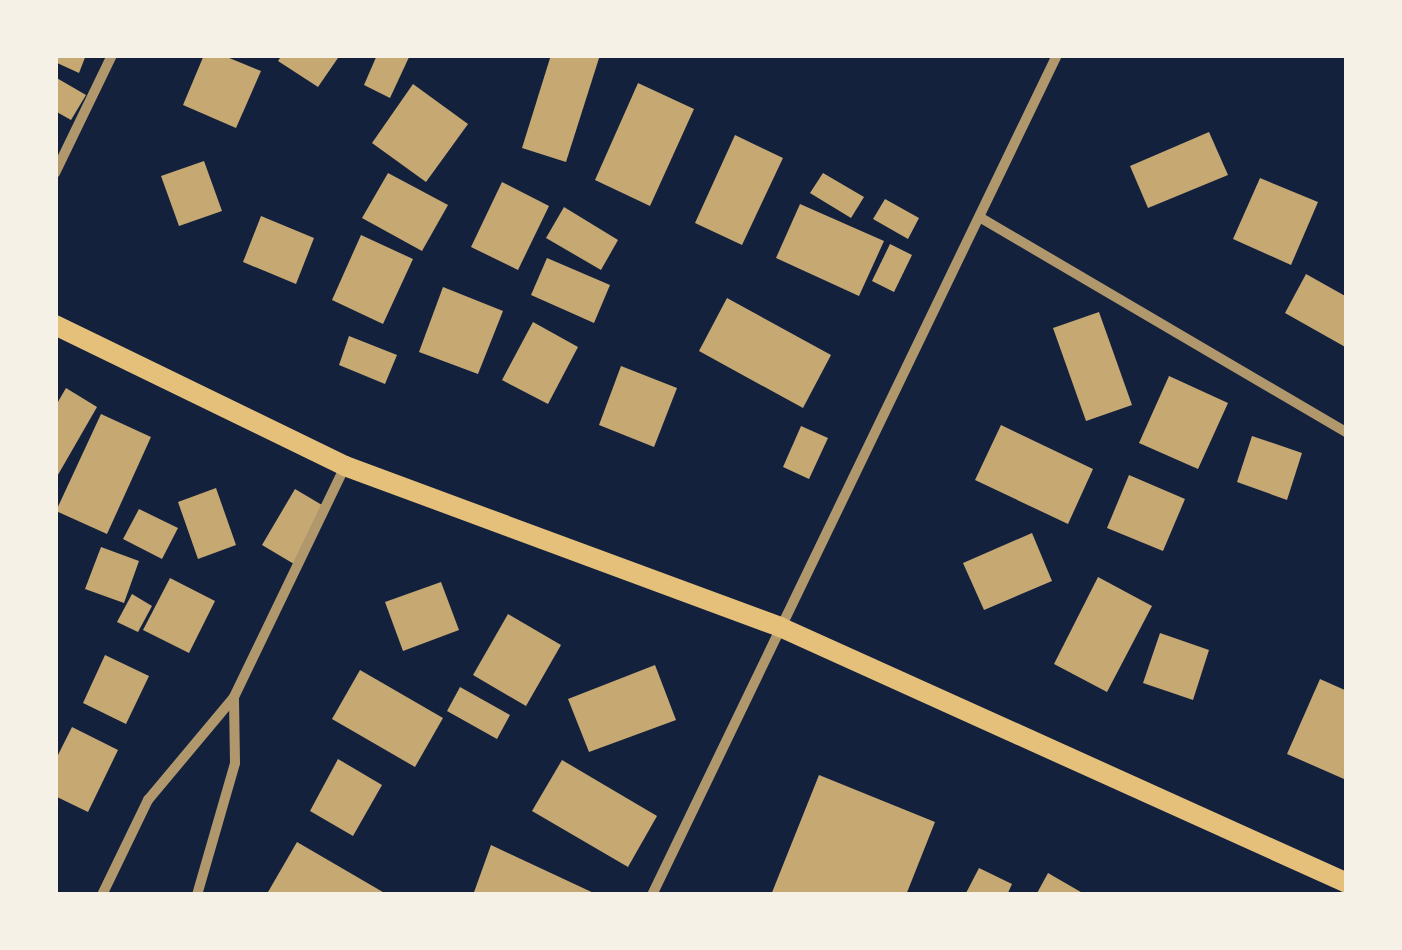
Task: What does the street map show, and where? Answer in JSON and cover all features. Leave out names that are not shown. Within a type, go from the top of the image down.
[{"type":"main road","points":[[55,325],[345,466],[780,628],[1347,883]]},
{"type":"street","points":[[55,173],[112,55]]},
{"type":"street","points":[[652,895],[1057,55]]},
{"type":"street","points":[[981,218],[1347,433]]},
{"type":"street","points":[[102,895],[148,800],[234,697],[345,466]]},
{"type":"street","points":[[197,895],[235,763],[234,697]]},
{"type":"building","points":[[55,55],[86,55],[79,73],[55,62]]},
{"type":"building","points":[[204,55],[222,55],[261,71],[236,128],[183,105]]},
{"type":"building","points":[[282,55],[340,55],[318,87],[278,61]]},
{"type":"building","points":[[377,55],[410,55],[390,98],[364,85]]},
{"type":"building","points":[[551,55],[600,55],[566,162],[522,148]]},
{"type":"building","points":[[55,77],[86,95],[71,120],[55,111]]},
{"type":"building","points":[[638,83],[694,109],[650,206],[595,180]]},
{"type":"building","points":[[413,84],[468,124],[426,182],[372,143]]},
{"type":"building","points":[[1209,132],[1228,175],[1148,208],[1130,166]]},
{"type":"building","points":[[735,135],[783,158],[742,245],[695,223]]},
{"type":"building","points":[[204,161],[222,211],[179,226],[161,176]]},
{"type":"building","points":[[388,173],[448,205],[422,251],[362,218]]},
{"type":"building","points":[[823,173],[864,197],[851,218],[810,193]]},
{"type":"building","points":[[1260,178],[1318,202],[1291,265],[1233,239]]},
{"type":"building","points":[[502,182],[549,206],[518,270],[471,247]]},
{"type":"building","points":[[885,199],[919,218],[908,239],[873,219]]},
{"type":"building","points":[[800,204],[884,241],[859,296],[776,258]]},
{"type":"building","points":[[564,207],[618,240],[601,270],[546,238]]},
{"type":"building","points":[[261,216],[314,238],[296,284],[243,262]]},
{"type":"building","points":[[361,235],[413,259],[383,324],[332,300]]},
{"type":"building","points":[[890,244],[912,255],[894,292],[872,281]]},
{"type":"building","points":[[547,258],[610,285],[594,323],[531,295]]},
{"type":"building","points":[[1306,274],[1347,297],[1347,348],[1285,313]]},
{"type":"building","points":[[443,287],[503,311],[478,374],[419,352]]},
{"type":"building","points":[[727,298],[831,355],[803,408],[699,351]]},
{"type":"building","points":[[1099,312],[1132,405],[1086,421],[1053,328]]},
{"type":"building","points":[[533,322],[578,347],[548,404],[502,380]]},
{"type":"building","points":[[349,336],[397,355],[385,384],[339,365]]},
{"type":"building","points":[[621,366],[677,388],[654,447],[599,425]]},
{"type":"building","points":[[1169,376],[1228,403],[1198,469],[1139,443]]},
{"type":"building","points":[[66,388],[97,407],[55,480],[55,407]]},
{"type":"building","points":[[101,414],[151,437],[107,534],[56,511]]},
{"type":"building","points":[[1001,425],[1093,469],[1068,524],[975,480]]},
{"type":"building","points":[[801,426],[828,438],[809,479],[783,467]]},
{"type":"building","points":[[1252,436],[1302,453],[1287,500],[1237,482]]},
{"type":"building","points":[[1129,475],[1185,499],[1163,551],[1107,528]]},
{"type":"building","points":[[216,488],[236,545],[198,559],[178,502]]},
{"type":"building","points":[[295,489],[327,508],[294,564],[262,545]]},
{"type":"building","points":[[139,509],[178,528],[162,559],[123,539]]},
{"type":"building","points":[[1032,533],[1052,581],[984,610],[963,563]]},
{"type":"building","points":[[101,547],[139,561],[124,603],[85,589]]},
{"type":"building","points":[[1098,577],[1152,606],[1107,692],[1054,664]]},
{"type":"building","points":[[170,578],[215,601],[189,653],[143,630]]},
{"type":"building","points":[[441,582],[459,630],[403,651],[385,602]]},
{"type":"building","points":[[132,594],[152,606],[138,632],[117,622]]},
{"type":"building","points":[[508,614],[561,645],[526,706],[473,675]]},
{"type":"building","points":[[1160,633],[1209,650],[1193,700],[1143,683]]},
{"type":"building","points":[[105,655],[149,676],[126,724],[83,703]]},
{"type":"building","points":[[655,665],[676,720],[589,752],[568,699]]},
{"type":"building","points":[[360,670],[443,718],[415,767],[332,719]]},
{"type":"building","points":[[1320,679],[1347,691],[1344,779],[1287,754]]},
{"type":"building","points":[[460,687],[510,715],[497,739],[447,711]]},
{"type":"building","points":[[72,727],[118,750],[88,812],[55,796],[55,761]]},
{"type":"building","points":[[338,759],[382,785],[353,836],[310,811]]},
{"type":"building","points":[[562,760],[657,816],[628,867],[532,811]]},
{"type":"building","points":[[819,775],[935,822],[906,895],[771,895]]},
{"type":"building","points":[[297,842],[388,895],[273,895],[268,892]]},
{"type":"building","points":[[491,845],[598,895],[473,895]]},
{"type":"building","points":[[979,868],[1012,884],[1007,895],[965,895]]},
{"type":"building","points":[[1048,873],[1086,895],[1036,895]]}]
